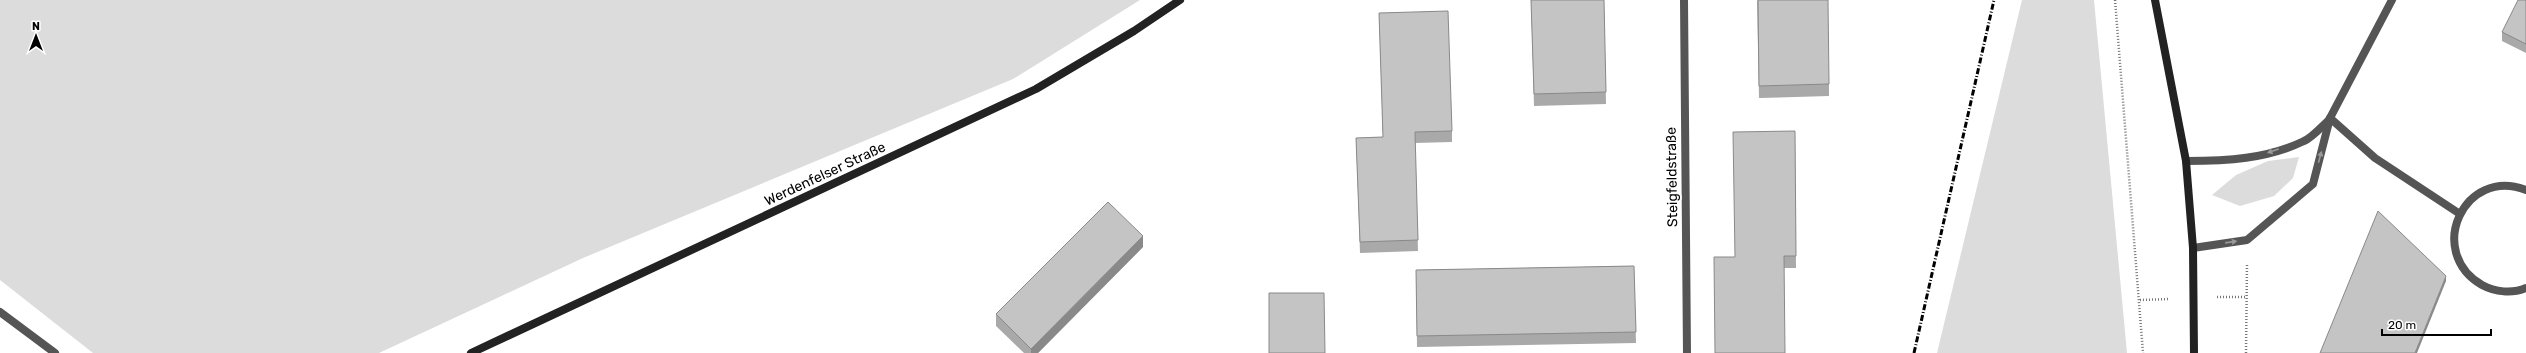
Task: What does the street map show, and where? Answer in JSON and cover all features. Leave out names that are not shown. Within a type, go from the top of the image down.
[{"type":"street","name":"Werdenfelser Straße","points":[[471,353],[1036,89],[1134,31],[1180,0]]},
{"type":"street","name":"Steigfeldstraße","points":[[1684,0],[1687,353]]},
{"type":"street","points":[[2155,0],[2186,161],[2193,248],[2194,353]]},
{"type":"street","points":[[2193,248],[2247,240],[2313,184],[2330,118],[2392,0]]},
{"type":"street","points":[[2186,161],[2222,161],[2259,156],[2305,141],[2330,118]]},
{"type":"street","points":[[2330,118],[2375,158],[2460,214]]},
{"type":"street","points":[[2526,190],[2518,187],[2500,186],[2484,190],[2470,200],[2460,214],[2454,231],[2455,249],[2465,271],[2473,280],[2489,289],[2507,292],[2526,288]]},
{"type":"street","points":[[0,312],[55,353]]},
{"type":"path","points":[[2115,0],[2140,300],[2143,353]]},
{"type":"path","points":[[2246,353],[2247,240]]},
{"type":"path","points":[[2140,300],[2247,296]]},
{"type":"shaded area","points":[[0,0],[1140,0],[1013,79],[583,258],[379,353],[93,353],[0,280]]},
{"type":"shaded area","points":[[2022,0],[2094,0],[2127,353],[1937,353]]},
{"type":"shaded area","points":[[2299,157],[2293,178],[2274,196],[2240,206],[2212,195],[2236,175],[2268,161]]},
{"type":"building","points":[[1531,0],[1604,0],[1606,92],[1534,94]]},
{"type":"building","points":[[1758,0],[1828,0],[1829,84],[1759,86]]},
{"type":"building","points":[[2518,0],[2526,0],[2526,44],[2502,32]]},
{"type":"building","points":[[1448,11],[1452,131],[1415,132],[1418,240],[1360,242],[1356,138],[1383,137],[1379,13]]},
{"type":"building","points":[[1795,131],[1796,256],[1784,256],[1785,353],[1715,353],[1714,257],[1735,257],[1733,132]]},
{"type":"building","points":[[1108,202],[1143,236],[1031,349],[996,314]]},
{"type":"building","points":[[2378,211],[2446,276],[2415,353],[2320,353]]},
{"type":"building","points":[[1634,266],[1636,332],[1417,336],[1416,270]]},
{"type":"building","points":[[1269,293],[1324,293],[1325,353],[1269,353]]},
{"type":"railway","points":[[1914,353],[1994,0]]}]
